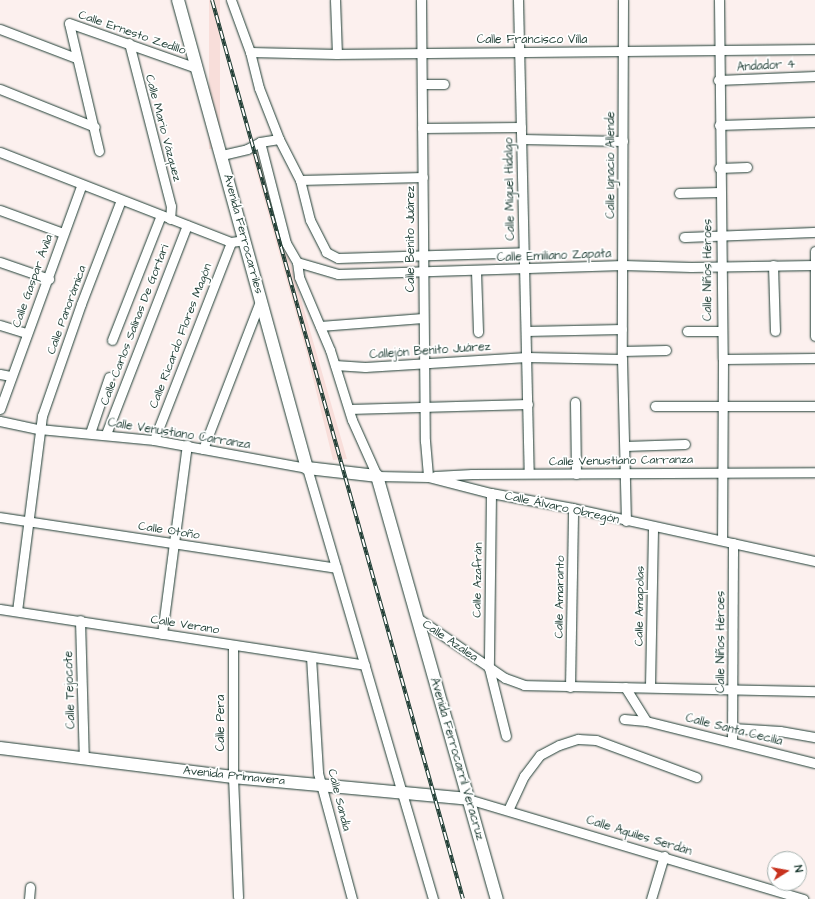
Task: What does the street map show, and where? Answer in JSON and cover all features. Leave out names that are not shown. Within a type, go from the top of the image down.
[{"type":"street","name":"Avenida Ferrocarriles","points":[[178,0],[222,155],[307,468]]},
{"type":"street","points":[[231,0],[250,52],[259,88],[279,138],[300,180],[310,220],[326,252],[331,256],[524,252]]},
{"type":"street","points":[[336,0],[337,54]]},
{"type":"street","name":"Calle Benito Juárez","points":[[421,0],[424,409],[428,477]]},
{"type":"street","name":"Calle Miguel Hidalgo","points":[[518,0],[529,473]]},
{"type":"street","name":"Calle Ignacio Allende","points":[[623,0],[622,355],[626,521]]},
{"type":"street","name":"Calle Niños Héroes","points":[[719,0],[718,125],[721,331],[723,359],[722,540]]},
{"type":"street","name":"Calle Ernesto Zedillo","points":[[99,151],[95,127],[68,27],[72,22],[197,68]]},
{"type":"street","points":[[0,29],[76,58]]},
{"type":"street","name":"Calle Mario Vázquez","points":[[112,340],[172,206],[129,43]]},
{"type":"street","name":"Calle Francisco Villa","points":[[250,52],[337,54],[815,49]]},
{"type":"street","name":"Andador 4","points":[[718,80],[815,76]]},
{"type":"street","points":[[422,84],[444,84]]},
{"type":"street","points":[[0,89],[95,127]]},
{"type":"street","points":[[718,125],[815,122]]},
{"type":"street","points":[[422,128],[521,127]]},
{"type":"street","points":[[222,155],[247,149],[260,142],[279,138]]},
{"type":"street","points":[[522,140],[623,141]]},
{"type":"street","points":[[260,142],[286,243],[297,262],[300,277],[335,365],[349,409],[377,476]]},
{"type":"street","points":[[0,152],[231,242],[245,240]]},
{"type":"street","points":[[719,168],[747,167]]},
{"type":"street","points":[[300,180],[423,177]]},
{"type":"street","name":"Calle Gaspar Ávila","points":[[0,409],[10,376],[49,279],[63,233],[82,184]]},
{"type":"street","points":[[679,193],[720,192]]},
{"type":"street","name":"Calle Panorámica","points":[[17,611],[39,429],[81,304],[122,200]]},
{"type":"street","points":[[0,210],[63,233]]},
{"type":"street","name":"Calle Carlos Salinas De Gortari","points":[[106,434],[187,225]]},
{"type":"street","points":[[684,236],[815,232]]},
{"type":"street","name":"Calle Ricardo Flores Magón","points":[[154,440],[231,242]]},
{"type":"street","points":[[815,251],[815,336]]},
{"type":"street","points":[[0,262],[49,279]]},
{"type":"street","name":"Calle Emiliano Zapata","points":[[297,262],[338,274],[476,271],[623,265],[814,265]]},
{"type":"street","points":[[772,266],[775,331]]},
{"type":"street","points":[[476,271],[478,332]]},
{"type":"street","points":[[202,449],[261,299]]},
{"type":"street","points":[[320,326],[423,318]]},
{"type":"street","points":[[0,325],[27,333]]},
{"type":"street","points":[[526,331],[622,329]]},
{"type":"street","points":[[686,331],[721,331]]},
{"type":"street","name":"Callejón Benito Juárez","points":[[335,365],[366,367],[424,362],[622,355],[666,350]]},
{"type":"street","points":[[723,359],[815,358]]},
{"type":"street","points":[[0,374],[10,376]]},
{"type":"street","points":[[90,433],[108,377]]},
{"type":"street","points":[[575,402],[576,474]]},
{"type":"street","points":[[349,409],[424,409],[528,404]]},
{"type":"street","points":[[655,406],[815,406]]},
{"type":"street","name":"Calle Venustiano Carranza","points":[[0,421],[39,429],[106,434],[187,445],[307,468]]},
{"type":"street","points":[[625,446],[685,444]]},
{"type":"street","points":[[162,634],[187,445]]},
{"type":"street","points":[[307,468],[433,899]]},
{"type":"street","name":"Calle Álvaro Obregón","points":[[307,468],[377,476],[428,477],[491,494],[573,508],[626,521],[722,540],[815,561]]},
{"type":"street","name":"Calle Venustiano Carranza","points":[[428,477],[529,473],[626,474],[722,471],[815,472]]},
{"type":"street","name":"Calle Azalea","points":[[377,476],[419,619],[489,668],[524,685],[650,686],[815,691]]},
{"type":"street","name":"Calle Azafrán","points":[[491,494],[489,668],[506,736]]},
{"type":"street","name":"Calle Amaranto","points":[[570,686],[573,508]]},
{"type":"street","name":"Calle Otoño","points":[[0,517],[336,568]]},
{"type":"street","name":"Calle Amapolas","points":[[650,686],[653,526]]},
{"type":"street","name":"Calle Niños Héroes","points":[[732,742],[733,543]]},
{"type":"street","name":"Calle Verano","points":[[0,608],[365,665]]},
{"type":"street","name":"Avenida Ferrocarril Veracruz","points":[[419,619],[497,899]]},
{"type":"street","name":"Calle Tejocote","points":[[80,620],[84,759]]},
{"type":"street","name":"Calle Pera","points":[[234,645],[233,777],[238,897]]},
{"type":"street","name":"Calle Sandía","points":[[311,657],[318,773],[352,899]]},
{"type":"street","points":[[625,687],[646,721]]},
{"type":"street","name":"Calle Santa Cecilia","points":[[624,719],[646,721],[815,763]]},
{"type":"street","points":[[733,728],[780,731],[815,737]]},
{"type":"street","points":[[508,810],[524,776],[540,756],[559,745],[578,739],[596,740],[696,777]]},
{"type":"street","name":"Avenida Primavera","points":[[0,748],[233,777],[468,798]]},
{"type":"street","name":"Calle Aquiles Serdán","points":[[468,798],[803,899]]},
{"type":"street","points":[[651,899],[664,856]]},
{"type":"street","points":[[29,899],[30,887]]},
{"type":"shaded area","points":[[209,0],[220,0],[220,149],[209,149]]},
{"type":"shaded area","points":[[261,150],[290,261],[347,459],[333,460],[306,350],[251,152]]},
{"type":"railway","points":[[212,0],[463,899]]}]
